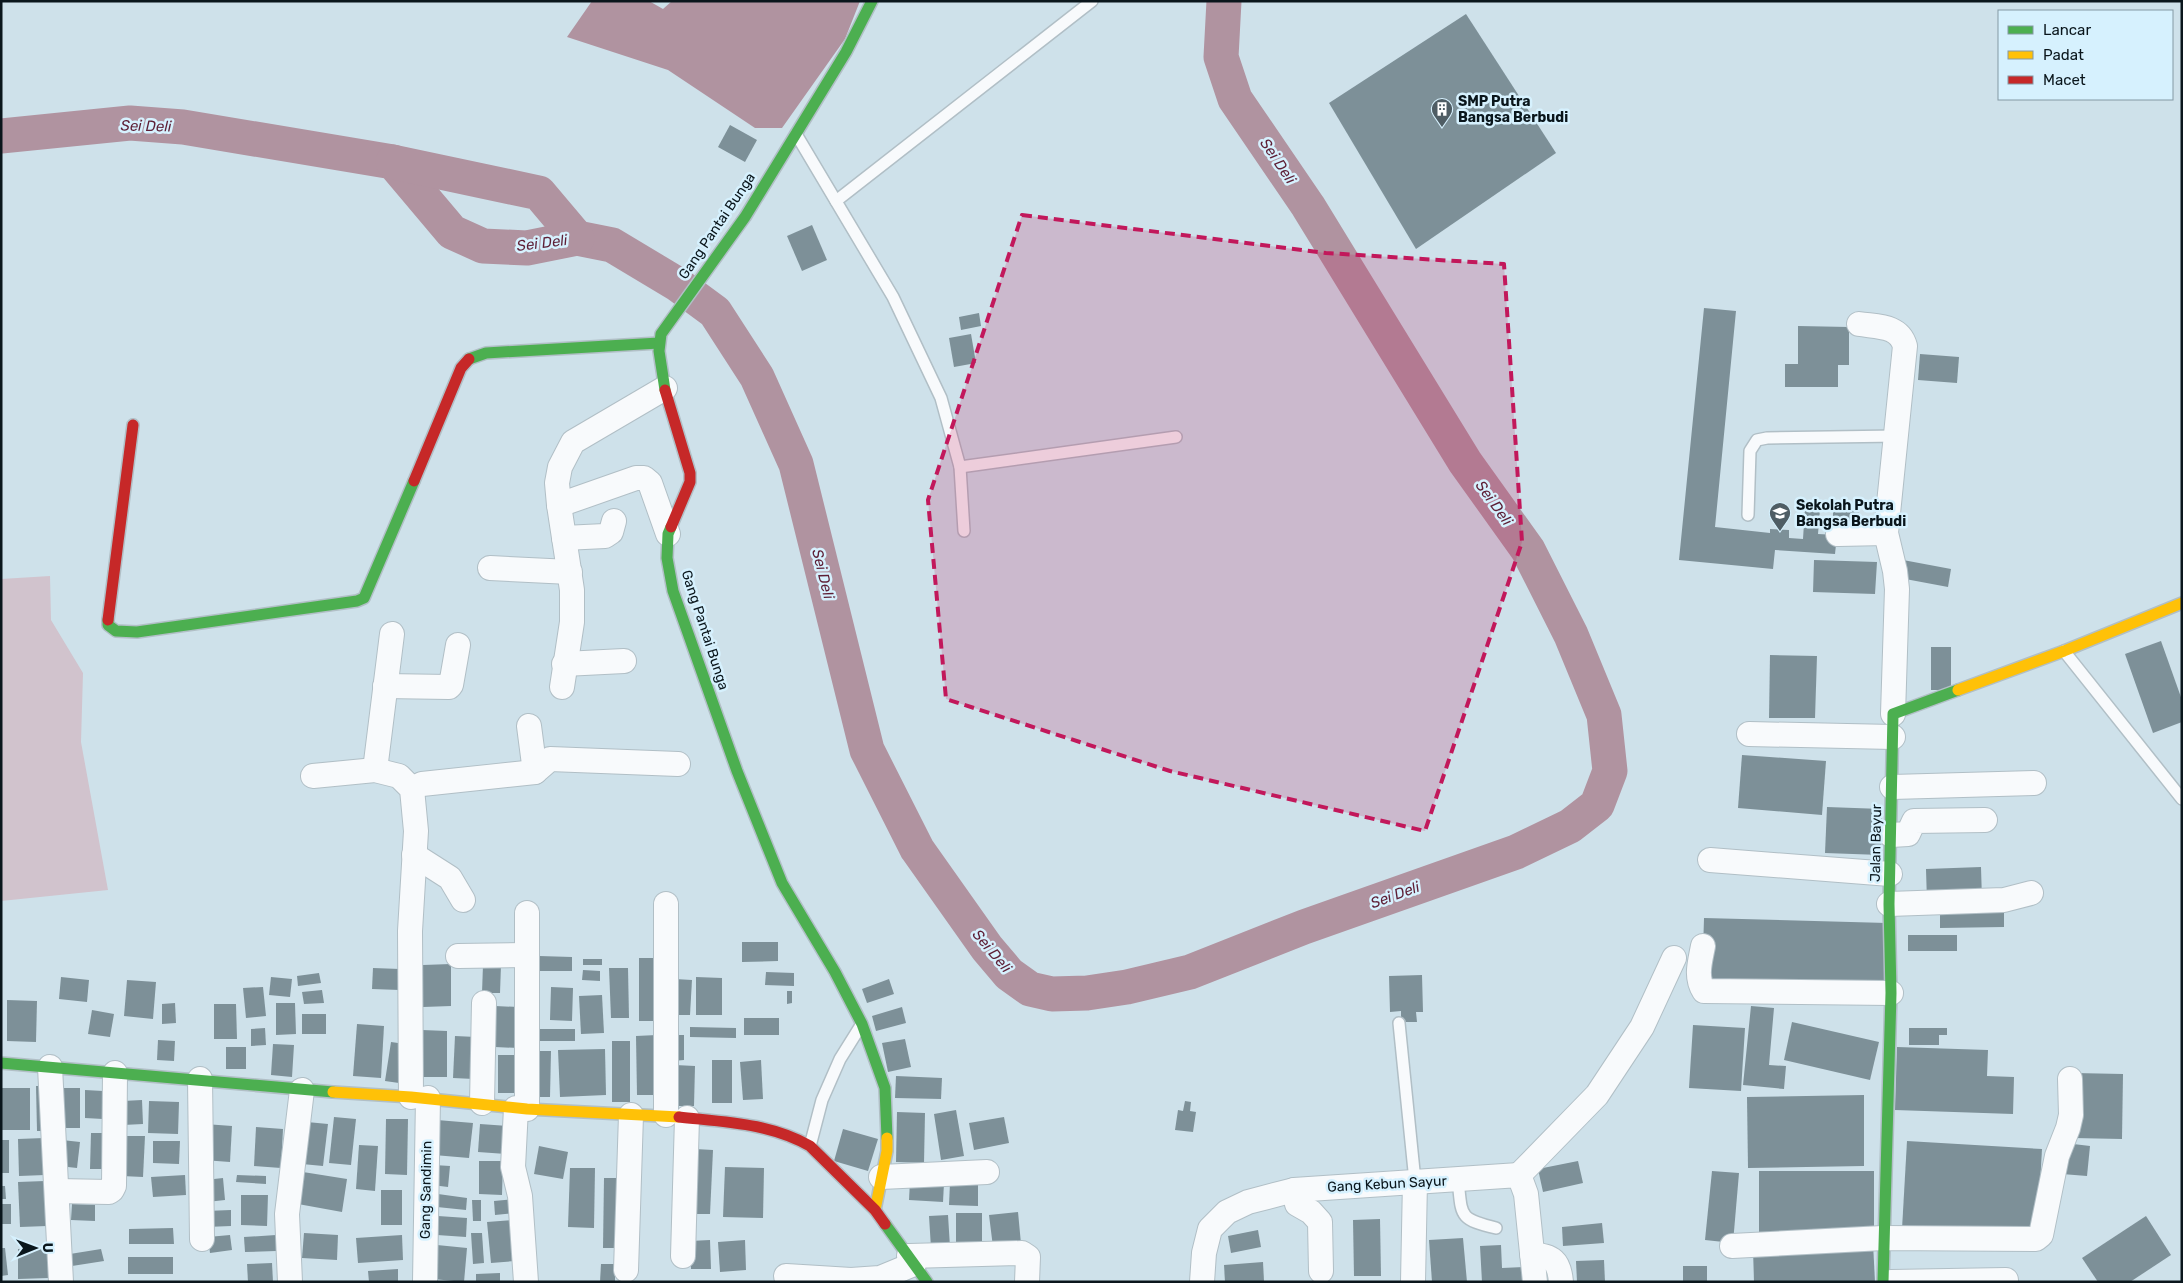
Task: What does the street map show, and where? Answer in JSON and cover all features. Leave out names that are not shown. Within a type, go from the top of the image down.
[{"type":"street","name":"Gang Pantai Bunga","points":[[872,1],[846,52],[796,133],[736,228],[667,324],[660,336],[659,343],[665,388],[690,473],[690,482],[668,534],[667,558],[673,590],[740,780],[782,883],[862,1024],[886,1088],[887,1151],[875,1210]]},
{"type":"street","points":[[1859,324],[1894,330],[1902,336],[1906,346],[1886,533],[1897,589],[1893,726]]},
{"type":"street","points":[[133,425],[108,626],[116,631],[137,632],[357,601],[364,598],[368,591],[460,368],[467,360],[474,355],[486,353],[659,343]]},
{"type":"street","points":[[624,661],[563,675],[572,622],[572,590],[556,483],[560,467],[573,442],[665,388]]},
{"type":"street","points":[[558,505],[636,478],[644,478],[650,482],[668,534]]},
{"type":"street","points":[[564,538],[605,536],[611,532],[614,521]]},
{"type":"street","points":[[1838,534],[1886,533]]},
{"type":"street","points":[[490,568],[570,572]]},
{"type":"street","points":[[1749,734],[1893,726],[2064,651],[2182,603]]},
{"type":"street","points":[[375,770],[392,634]]},
{"type":"street","points":[[386,686],[449,687],[458,645]]},
{"type":"street","points":[[529,726],[535,772]]},
{"type":"street","name":"Jalan Bayur","points":[[1883,1282],[1891,993],[1889,904],[1893,726]]},
{"type":"street","points":[[313,776],[375,770],[399,776],[412,789],[422,784],[535,772],[550,759],[678,764]]},
{"type":"street","points":[[1892,787],[2034,783]]},
{"type":"street","name":"Gang Sandimin","points":[[412,789],[416,831],[410,931],[419,1098],[425,1282]]},
{"type":"street","points":[[1891,835],[1908,834],[1914,821],[1985,820]]},
{"type":"street","points":[[414,855],[450,878],[463,900]]},
{"type":"street","points":[[1710,860],[1890,874]]},
{"type":"street","points":[[1889,904],[2004,900],[2031,893]]},
{"type":"street","points":[[666,904],[683,1256]]},
{"type":"street","points":[[526,1282],[520,1196],[513,1167],[522,1108],[527,913]]},
{"type":"street","points":[[1702,946],[1698,976],[1699,984],[1704,991],[1891,993]]},
{"type":"street","points":[[458,956],[527,955]]},
{"type":"street","points":[[1535,1282],[1526,1194],[1519,1175],[1597,1095],[1642,1027],[1674,958]]},
{"type":"street","points":[[482,1103],[484,1003]]},
{"type":"street","points":[[1,1063],[200,1079],[302,1090],[482,1103],[522,1108],[677,1116],[776,1130],[810,1146],[875,1210],[917,1267]]},
{"type":"street","points":[[50,1068],[62,1282]]},
{"type":"street","points":[[57,1191],[109,1192],[114,1186],[115,1072]]},
{"type":"street","points":[[200,1079],[202,1239]]},
{"type":"street","points":[[1732,1246],[1883,1238],[2039,1238],[2057,1156],[2068,1128],[2070,1079]]},
{"type":"street","points":[[290,1282],[287,1214],[302,1090]]},
{"type":"street","points":[[626,1270],[631,1115]]},
{"type":"street","points":[[881,1177],[987,1172]]},
{"type":"street","name":"Gang Kebun Sayur","points":[[1202,1282],[1204,1253],[1210,1229],[1227,1212],[1248,1202],[1294,1190],[1519,1175]]},
{"type":"street","points":[[1414,1282],[1415,1181]]},
{"type":"street","points":[[1294,1190],[1297,1204],[1311,1212],[1320,1222],[1321,1271]]},
{"type":"street","points":[[786,1276],[851,1280],[880,1278],[917,1267],[1022,1253],[1028,1257],[1027,1282]]},
{"type":"street","points":[[1532,1254],[1548,1256],[1554,1261],[1560,1269],[1561,1282]]},
{"type":"street","points":[[1891,1282],[2006,1280]]},
{"type":"lane","points":[[836,201],[1092,1]]},
{"type":"lane","points":[[796,133],[893,297],[941,398],[960,467],[964,531]]},
{"type":"lane","points":[[1748,515],[1750,451],[1757,440],[1766,438],[1897,436]]},
{"type":"lane","points":[[960,467],[1176,437]]},
{"type":"lane","points":[[2064,651],[2182,799]]},
{"type":"lane","points":[[810,1146],[826,1092],[840,1059],[862,1024]]},
{"type":"lane","points":[[1399,1024],[1415,1181]]},
{"type":"lane","points":[[1458,1180],[1462,1213],[1469,1220],[1496,1228]]},
{"type":"highlighted area","points":[[1022,215],[1326,253],[1504,264],[1522,542],[1425,831],[1170,771],[946,699],[928,500]]},
{"type":"shaded area","points":[[592,1],[649,1],[663,9],[672,1],[860,1],[845,39],[782,128],[755,128],[668,70],[567,37]]},
{"type":"shaded area","points":[[50,576],[51,620],[83,673],[81,742],[108,890],[1,901],[1,579]]},
{"type":"building","name":"SMP Putra Bangsa Berbudi","points":[[1466,14],[1556,153],[1416,249],[1329,103]]},
{"type":"building","points":[[730,125],[757,140],[745,162],[718,147]]},
{"type":"building","points":[[812,225],[827,260],[802,271],[787,236]]},
{"type":"building","name":"Sekolah Putra Bangsa Berbudi","points":[[1704,308],[1736,311],[1715,527],[1770,533],[1770,529],[1789,530],[1789,538],[1803,539],[1805,508],[1820,509],[1818,534],[1837,535],[1835,554],[1775,550],[1773,569],[1679,560]]},
{"type":"building","points":[[979,313],[981,326],[961,330],[959,317]]},
{"type":"building","points":[[1798,326],[1849,327],[1849,365],[1838,365],[1838,387],[1785,387],[1785,364],[1798,364]]},
{"type":"building","points":[[971,334],[976,363],[954,367],[949,338]]},
{"type":"building","points":[[1920,354],[1959,357],[1957,383],[1918,380]]},
{"type":"building","points":[[1833,506],[1859,507],[1857,529],[1833,527]]},
{"type":"building","points":[[1814,560],[1877,562],[1875,594],[1813,592]]},
{"type":"building","points":[[1903,560],[1951,569],[1948,587],[1900,578]]},
{"type":"building","points":[[2161,641],[2182,700],[2182,722],[2153,733],[2125,654]]},
{"type":"building","points":[[1931,647],[1951,647],[1951,690],[1931,690]]},
{"type":"building","points":[[1770,655],[1817,656],[1815,718],[1769,718]]},
{"type":"building","points":[[1742,755],[1826,761],[1822,815],[1738,808]]},
{"type":"building","points":[[1827,807],[1882,809],[1881,855],[1825,853]]},
{"type":"building","points":[[1981,867],[1982,900],[1927,902],[1926,869]]},
{"type":"building","points":[[1993,907],[1993,913],[2004,913],[2004,927],[1940,928],[1940,908]]},
{"type":"building","points":[[1704,918],[1887,923],[1886,990],[1702,985]]},
{"type":"building","points":[[1908,935],[1957,935],[1957,951],[1908,951]]},
{"type":"building","points":[[742,942],[778,942],[778,961],[742,962]]},
{"type":"building","points":[[539,956],[572,957],[572,971],[539,971]]},
{"type":"building","points":[[639,958],[658,958],[659,1021],[639,1021]]},
{"type":"building","points":[[583,959],[602,959],[602,965],[583,965]]},
{"type":"building","points":[[451,964],[451,1006],[423,1007],[423,965]]},
{"type":"building","points":[[483,965],[501,965],[500,993],[482,993]]},
{"type":"building","points":[[373,968],[400,969],[400,990],[372,989]]},
{"type":"building","points":[[609,968],[628,968],[629,1018],[611,1018]]},
{"type":"building","points":[[583,970],[600,971],[600,981],[582,980]]},
{"type":"building","points":[[766,972],[794,973],[794,986],[765,985]]},
{"type":"building","points":[[319,973],[321,983],[298,986],[297,976]]},
{"type":"building","points":[[1422,975],[1423,1012],[1416,1012],[1417,1022],[1401,1022],[1401,1011],[1390,1012],[1389,976]]},
{"type":"building","points":[[61,977],[89,980],[87,1002],[59,999]]},
{"type":"building","points":[[271,977],[292,979],[290,997],[269,995]]},
{"type":"building","points":[[696,977],[722,978],[722,1015],[696,1015]]},
{"type":"building","points":[[675,979],[692,980],[690,1015],[674,1015]]},
{"type":"building","points":[[889,979],[894,994],[867,1003],[862,989]]},
{"type":"building","points":[[127,980],[156,982],[153,1019],[124,1016]]},
{"type":"building","points":[[263,987],[266,1016],[246,1018],[243,988]]},
{"type":"building","points":[[551,987],[573,988],[572,1021],[550,1020]]},
{"type":"building","points":[[322,990],[324,1003],[304,1004],[302,992]]},
{"type":"building","points":[[787,991],[792,991],[792,1003],[787,1004]]},
{"type":"building","points":[[602,995],[604,1033],[581,1034],[579,996]]},
{"type":"building","points":[[7,1000],[37,1001],[36,1042],[7,1041]]},
{"type":"building","points":[[175,1003],[176,1023],[162,1024],[162,1004]]},
{"type":"building","points":[[276,1003],[295,1003],[296,1034],[276,1035]]},
{"type":"building","points":[[214,1004],[236,1004],[237,1039],[214,1039]]},
{"type":"building","points":[[495,1006],[519,1007],[519,1048],[495,1047]]},
{"type":"building","points":[[1751,1006],[1774,1008],[1769,1065],[1786,1066],[1784,1089],[1743,1085]]},
{"type":"building","points":[[902,1007],[906,1023],[876,1031],[872,1016]]},
{"type":"building","points":[[92,1010],[114,1014],[110,1037],[88,1034]]},
{"type":"building","points":[[302,1014],[326,1014],[326,1034],[302,1034]]},
{"type":"building","points":[[744,1018],[779,1018],[779,1035],[744,1035]]},
{"type":"building","points":[[1792,1022],[1879,1042],[1870,1080],[1784,1060]]},
{"type":"building","points":[[357,1024],[384,1026],[381,1078],[353,1076]]},
{"type":"building","points":[[1693,1025],[1745,1028],[1741,1091],[1689,1088]]},
{"type":"building","points":[[690,1027],[736,1028],[736,1038],[690,1037]]},
{"type":"building","points":[[265,1028],[266,1045],[251,1046],[251,1029]]},
{"type":"building","points":[[1909,1028],[1947,1028],[1947,1035],[1939,1035],[1939,1045],[1909,1045]]},
{"type":"building","points":[[539,1029],[575,1029],[575,1041],[539,1041]]},
{"type":"building","points":[[422,1030],[447,1031],[447,1077],[421,1077]]},
{"type":"building","points":[[657,1035],[657,1095],[637,1095],[636,1036]]},
{"type":"building","points":[[673,1035],[684,1035],[684,1060],[673,1061]]},
{"type":"building","points":[[455,1036],[476,1037],[474,1079],[453,1078]]},
{"type":"building","points":[[905,1039],[911,1067],[888,1072],[882,1043]]},
{"type":"building","points":[[158,1040],[175,1041],[174,1061],[157,1060]]},
{"type":"building","points":[[612,1041],[630,1041],[630,1102],[612,1102]]},
{"type":"building","points":[[391,1042],[405,1044],[399,1083],[385,1081]]},
{"type":"building","points":[[273,1044],[294,1045],[292,1077],[271,1075]]},
{"type":"building","points":[[226,1047],[246,1047],[246,1069],[226,1069]]},
{"type":"building","points":[[1897,1047],[1988,1050],[1987,1076],[2014,1077],[2013,1114],[1895,1110]]},
{"type":"building","points":[[605,1049],[606,1095],[560,1097],[558,1050]]},
{"type":"building","points":[[533,1051],[551,1051],[550,1097],[532,1097]]},
{"type":"building","points":[[498,1055],[522,1055],[521,1093],[498,1093]]},
{"type":"building","points":[[712,1060],[732,1060],[732,1103],[712,1103]]},
{"type":"building","points":[[761,1060],[763,1099],[743,1100],[740,1062]]},
{"type":"building","points":[[675,1065],[695,1066],[694,1106],[674,1106]]},
{"type":"building","points":[[2074,1073],[2123,1074],[2122,1139],[2073,1138]]},
{"type":"building","points":[[896,1076],[942,1078],[941,1099],[895,1098]]},
{"type":"building","points":[[36,1086],[44,1086],[44,1131],[37,1131]]},
{"type":"building","points":[[1,1088],[30,1088],[30,1130],[1,1130]]},
{"type":"building","points":[[59,1088],[80,1088],[80,1128],[58,1128]]},
{"type":"building","points":[[85,1090],[103,1091],[103,1119],[85,1118]]},
{"type":"building","points":[[1864,1095],[1864,1166],[1748,1168],[1747,1097]]},
{"type":"building","points":[[142,1100],[143,1124],[123,1125],[123,1101]]},
{"type":"building","points":[[149,1101],[179,1102],[178,1134],[148,1133]]},
{"type":"building","points":[[1185,1101],[1191,1102],[1190,1111],[1196,1112],[1193,1132],[1175,1130],[1178,1110],[1183,1111]]},
{"type":"building","points":[[956,1110],[964,1156],[941,1160],[934,1114]]},
{"type":"building","points":[[897,1112],[925,1113],[924,1163],[896,1162]]},
{"type":"building","points":[[334,1117],[356,1119],[351,1165],[329,1163]]},
{"type":"building","points":[[1004,1117],[1009,1143],[974,1150],[969,1123]]},
{"type":"building","points":[[386,1119],[408,1119],[407,1175],[385,1174]]},
{"type":"building","points":[[437,1120],[473,1123],[469,1158],[434,1155]]},
{"type":"building","points":[[307,1122],[328,1124],[323,1166],[302,1164]]},
{"type":"building","points":[[205,1124],[232,1126],[230,1162],[203,1160]]},
{"type":"building","points":[[480,1124],[508,1126],[506,1154],[478,1152]]},
{"type":"building","points":[[256,1127],[283,1129],[281,1168],[254,1166]]},
{"type":"building","points":[[843,1129],[878,1139],[868,1171],[834,1161]]},
{"type":"building","points":[[91,1133],[105,1133],[104,1169],[90,1169]]},
{"type":"building","points":[[124,1136],[145,1136],[143,1177],[122,1176]]},
{"type":"building","points":[[44,1138],[45,1175],[19,1176],[18,1139]]},
{"type":"building","points":[[1,1140],[9,1140],[9,1173],[1,1173]]},
{"type":"building","points":[[62,1140],[80,1142],[77,1168],[59,1166]]},
{"type":"building","points":[[153,1141],[180,1141],[179,1164],[153,1163]]},
{"type":"building","points":[[1907,1141],[2042,1149],[2037,1238],[1902,1229]]},
{"type":"building","points":[[2065,1143],[2090,1146],[2087,1176],[2062,1174]]},
{"type":"building","points":[[359,1145],[378,1146],[375,1191],[356,1189]]},
{"type":"building","points":[[539,1146],[568,1152],[563,1179],[534,1174]]},
{"type":"building","points":[[695,1149],[713,1150],[710,1214],[691,1214]]},
{"type":"building","points":[[479,1161],[503,1161],[502,1195],[479,1194]]},
{"type":"building","points":[[1578,1161],[1583,1183],[1543,1192],[1538,1169]]},
{"type":"building","points":[[434,1165],[450,1166],[448,1187],[432,1185]]},
{"type":"building","points":[[725,1167],[764,1168],[763,1218],[723,1217]]},
{"type":"building","points":[[570,1168],[595,1168],[594,1228],[568,1227]]},
{"type":"building","points":[[1712,1171],[1739,1173],[1733,1243],[1705,1240]]},
{"type":"building","points":[[1759,1171],[1874,1171],[1874,1233],[1759,1233]]},
{"type":"building","points":[[303,1172],[347,1179],[342,1212],[298,1204]]},
{"type":"building","points":[[185,1175],[186,1195],[153,1197],[151,1177]]},
{"type":"building","points":[[237,1175],[266,1176],[266,1184],[236,1182]]},
{"type":"building","points":[[223,1178],[225,1200],[207,1202],[205,1180]]},
{"type":"building","points":[[604,1178],[617,1178],[616,1248],[603,1248]]},
{"type":"building","points":[[45,1181],[47,1226],[20,1227],[18,1182]]},
{"type":"building","points":[[910,1181],[944,1183],[943,1202],[909,1200]]},
{"type":"building","points":[[950,1183],[978,1184],[978,1206],[949,1205]]},
{"type":"building","points":[[1,1186],[5,1186],[6,1199],[1,1199]]},
{"type":"building","points":[[381,1190],[402,1190],[402,1225],[381,1225]]},
{"type":"building","points":[[438,1194],[467,1198],[466,1210],[437,1207]]},
{"type":"building","points":[[241,1195],[268,1195],[267,1226],[241,1225]]},
{"type":"building","points":[[515,1199],[516,1213],[495,1215],[494,1201]]},
{"type":"building","points":[[472,1200],[481,1200],[481,1221],[473,1221]]},
{"type":"building","points":[[1,1204],[11,1204],[11,1224],[1,1224]]},
{"type":"building","points":[[72,1204],[95,1205],[95,1221],[71,1220]]},
{"type":"building","points":[[231,1210],[231,1226],[206,1227],[206,1211]]},
{"type":"building","points":[[1018,1212],[1021,1244],[993,1247],[989,1215]]},
{"type":"building","points":[[956,1213],[982,1213],[982,1247],[956,1247]]},
{"type":"building","points":[[948,1215],[950,1247],[931,1248],[929,1216]]},
{"type":"building","points":[[438,1216],[467,1218],[466,1237],[437,1235]]},
{"type":"building","points":[[2146,1216],[2171,1255],[2130,1282],[2098,1282],[2082,1258]]},
{"type":"building","points":[[1380,1219],[1381,1276],[1354,1276],[1353,1220]]},
{"type":"building","points":[[512,1220],[515,1261],[491,1263],[487,1222]]},
{"type":"building","points":[[1602,1223],[1604,1243],[1563,1246],[1562,1227]]},
{"type":"building","points":[[173,1228],[174,1244],[129,1244],[129,1229]]},
{"type":"building","points":[[1258,1230],[1261,1247],[1231,1253],[1228,1236]]},
{"type":"building","points":[[304,1233],[338,1235],[337,1260],[302,1258]]},
{"type":"building","points":[[471,1233],[482,1233],[484,1263],[473,1264]]},
{"type":"building","points":[[230,1235],[232,1250],[210,1253],[208,1237]]},
{"type":"building","points":[[276,1235],[276,1251],[245,1252],[244,1237]]},
{"type":"building","points":[[402,1235],[403,1260],[358,1263],[356,1238]]},
{"type":"building","points":[[1463,1238],[1467,1282],[1432,1282],[1429,1240]]},
{"type":"building","points":[[710,1240],[711,1269],[691,1269],[690,1241]]},
{"type":"building","points":[[745,1240],[746,1270],[720,1272],[718,1242]]},
{"type":"building","points":[[1873,1243],[1875,1282],[1754,1282],[1753,1249]]},
{"type":"building","points":[[437,1245],[467,1248],[464,1282],[433,1279]]},
{"type":"building","points":[[1501,1245],[1502,1268],[1524,1267],[1525,1282],[1482,1282],[1480,1246]]},
{"type":"building","points":[[1,1248],[5,1248],[8,1275],[1,1276]]},
{"type":"building","points":[[49,1248],[49,1278],[18,1279],[18,1249]]},
{"type":"building","points":[[101,1249],[104,1261],[72,1266],[70,1254]]},
{"type":"building","points":[[128,1257],[173,1257],[173,1274],[128,1274]]},
{"type":"building","points":[[1604,1260],[1605,1282],[1577,1282],[1576,1261]]},
{"type":"building","points":[[1263,1262],[1264,1281],[1225,1282],[1224,1265]]},
{"type":"building","points":[[272,1263],[273,1282],[248,1282],[247,1264]]},
{"type":"building","points":[[601,1264],[615,1264],[615,1282],[600,1282]]},
{"type":"building","points":[[1683,1266],[1707,1266],[1707,1282],[1683,1282]]},
{"type":"building","points":[[398,1269],[398,1282],[369,1282],[368,1271]]},
{"type":"building","points":[[500,1273],[500,1282],[476,1282],[476,1274]]},
{"type":"waterway","name":"Sei Deli","points":[[1,136],[130,123],[183,127],[393,162],[452,232],[483,246],[527,248],[577,238],[612,245],[677,284],[715,312],[757,377],[796,464],[867,750],[917,849],[987,948],[1009,974],[1030,989],[1052,994],[1087,993],[1127,987],[1190,972],[1304,927],[1516,852],[1570,826],[1597,805],[1610,771],[1604,715],[1571,635],[1528,550],[1465,462],[1308,206],[1235,99],[1221,57],[1224,1]]},
{"type":"waterway","points":[[393,162],[539,193],[577,238]]},
{"type":"traffic: fast","points":[[665,390],[659,351],[661,334],[745,217],[846,52],[872,1]]},
{"type":"traffic: fast","points":[[469,359],[486,353],[659,343]]},
{"type":"traffic: fast","points":[[108,620],[108,625],[116,631],[137,632],[357,601],[364,598],[414,481]]},
{"type":"traffic: fast","points":[[671,527],[668,534],[667,558],[673,591],[737,771],[782,883],[835,972],[862,1024],[885,1088],[887,1138]]},
{"type":"traffic: fast","points":[[1883,1282],[1891,993],[1889,904],[1893,714],[1958,690]]},
{"type":"traffic: fast","points":[[1,1063],[333,1092]]},
{"type":"traffic: fast","points":[[885,1224],[927,1282]]},
{"type":"traffic: slow","points":[[1958,690],[2064,651],[2182,603]]},
{"type":"traffic: slow","points":[[333,1092],[411,1097],[527,1109],[679,1117]]},
{"type":"traffic: slow","points":[[875,1210],[887,1151],[887,1138]]},
{"type":"traffic: jam","points":[[414,481],[461,368],[469,359]]},
{"type":"traffic: jam","points":[[665,390],[690,473],[690,482],[671,527]]},
{"type":"traffic: jam","points":[[108,620],[133,425]]},
{"type":"traffic: jam","points":[[679,1117],[730,1122],[763,1128],[795,1138],[810,1146],[875,1210],[885,1224]]},
{"type":"place","name":"SMP Putra Bangsa Berbudi","points":[[1442,128]]},
{"type":"place","name":"Sekolah Putra Bangsa Berbudi","points":[[1780,532]]}]
